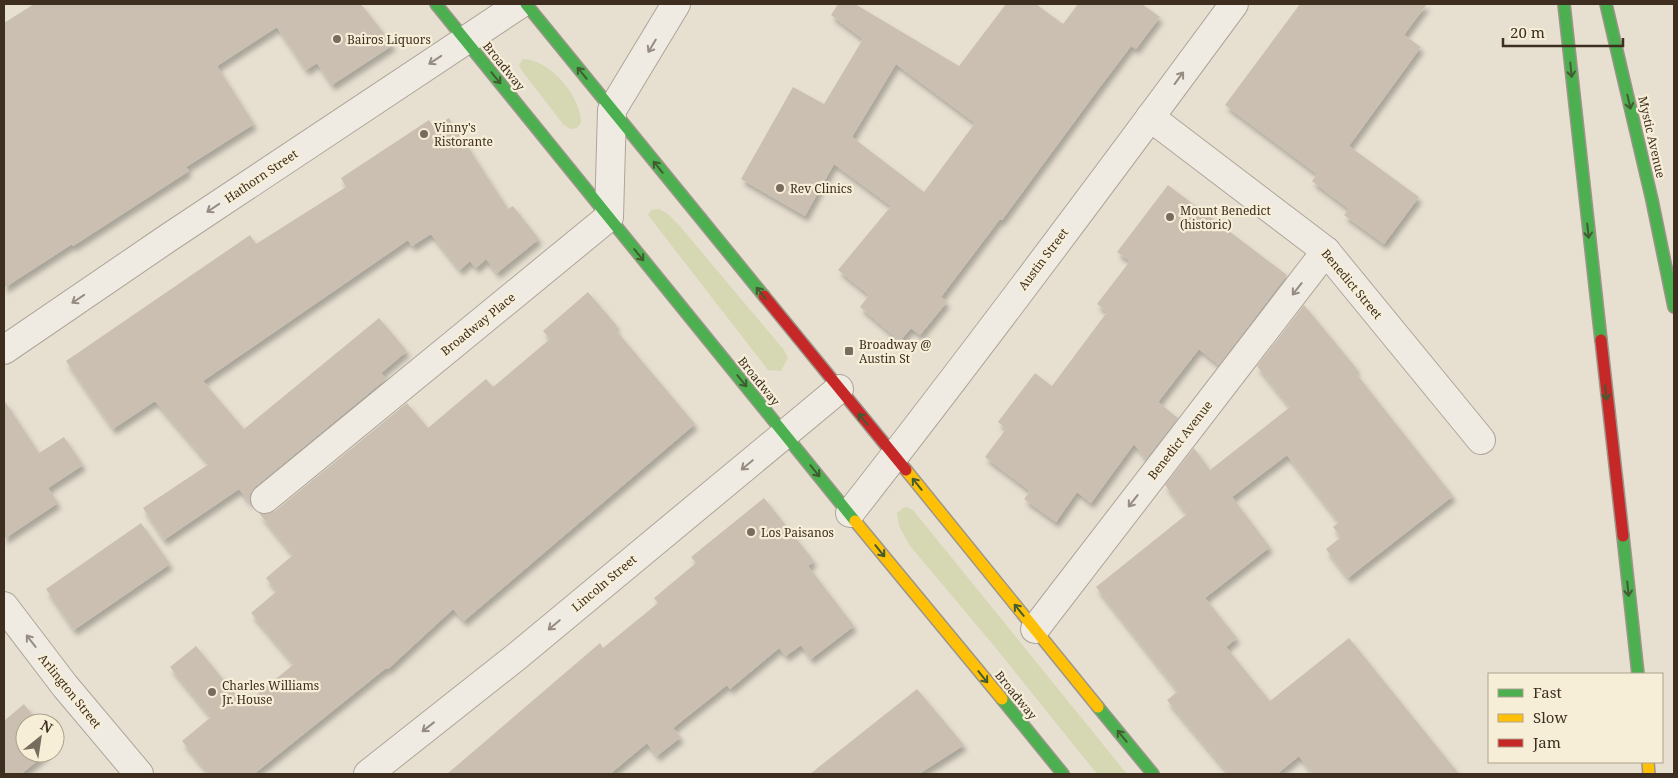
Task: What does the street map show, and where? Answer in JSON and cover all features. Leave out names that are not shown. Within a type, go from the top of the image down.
[{"type":"main road","name":"Broadway","points":[[436,4],[784,434],[1063,774]]},
{"type":"main road","points":[[526,4],[1153,774]]},
{"type":"main road","points":[[1564,4],[1638,673]]},
{"type":"main road","name":"Mystic Avenue","points":[[1606,4],[1652,200],[1674,306]]},
{"type":"street","name":"Hathorn Street","points":[[4,350],[168,238],[520,4]]},
{"type":"street","points":[[608,217],[612,110],[676,4]]},
{"type":"street","name":"Austin Street","points":[[850,513],[1234,4]]},
{"type":"street","name":"Benedict Street","points":[[1150,117],[1326,251],[1481,440]]},
{"type":"street","name":"Broadway Place","points":[[265,499],[608,217]]},
{"type":"street","name":"Benedict Avenue","points":[[1035,629],[1326,251]]},
{"type":"street","name":"Lincoln Street","points":[[368,774],[516,657],[839,389]]},
{"type":"street","name":"Arlington Street","points":[[4,606],[65,686],[139,774]]},
{"type":"green space","points":[[523,59],[534,61],[544,66],[563,82],[576,102],[580,113],[581,123],[577,128],[570,129],[563,124],[522,71],[519,65]]},
{"type":"green space","points":[[659,209],[668,214],[679,225],[784,350],[788,358],[781,371],[768,370],[648,215],[651,210]]},
{"type":"green space","points":[[907,507],[913,510],[1127,774],[1097,774],[995,647],[910,546],[899,526],[897,513]]},
{"type":"building","points":[[34,4],[361,4],[393,45],[332,85],[317,63],[306,70],[277,27],[217,66],[254,124],[186,167],[189,171],[4,288],[4,23]]},
{"type":"building","points":[[838,4],[855,4],[959,66],[1006,4],[1036,4],[1063,24],[1078,4],[1142,4],[1160,17],[1136,49],[1131,46],[1002,220],[1000,219],[941,297],[947,302],[920,335],[911,328],[900,341],[860,307],[869,295],[838,270],[891,206],[834,164],[805,216],[741,179],[793,87],[824,104],[863,39],[831,15]],"holes":[[[896,64],[975,123],[924,192],[852,137]]]},
{"type":"building","points":[[1300,4],[1427,4],[1404,35],[1421,47],[1349,146],[1419,197],[1384,244],[1344,215],[1349,209],[1312,181],[1317,174],[1225,105]]},
{"type":"building","points":[[449,118],[508,209],[513,206],[539,239],[497,273],[486,259],[476,268],[470,261],[460,270],[431,234],[412,246],[408,240],[203,381],[244,429],[379,318],[407,351],[381,373],[386,379],[255,487],[250,494],[250,503],[239,489],[164,540],[143,508],[209,464],[155,401],[113,429],[66,361],[250,235],[256,244],[346,187],[341,178],[429,120],[434,127]]},
{"type":"building","points":[[1168,185],[1287,275],[1219,365],[1199,349],[1158,402],[1178,418],[1146,459],[1134,444],[1091,503],[1077,492],[1056,522],[1024,499],[1030,491],[985,457],[1006,429],[998,422],[1035,373],[1052,386],[1107,312],[1097,304],[1130,261],[1117,252]]},
{"type":"building","points":[[588,292],[617,326],[614,328],[695,424],[464,621],[453,609],[388,669],[386,668],[254,774],[209,774],[182,741],[211,717],[170,667],[196,646],[244,705],[294,664],[251,613],[277,591],[266,578],[293,555],[259,513],[267,514],[275,511],[407,403],[428,428],[486,379],[493,387],[550,339],[543,331]]},
{"type":"building","points":[[1304,305],[1357,369],[1354,371],[1453,496],[1348,578],[1326,549],[1341,537],[1333,527],[1339,522],[1287,455],[1232,497],[1270,547],[1205,598],[1237,638],[1226,647],[1270,701],[1349,638],[1459,774],[1313,774],[1299,756],[1277,774],[1229,774],[1167,700],[1178,691],[1096,587],[1187,514],[1165,485],[1194,448],[1210,470],[1290,407],[1257,366]]},
{"type":"building","points":[[4,400],[39,453],[64,437],[83,465],[48,488],[58,503],[4,539]]},
{"type":"building","points":[[764,498],[814,561],[808,566],[854,626],[811,659],[801,645],[786,656],[779,648],[730,689],[727,685],[673,728],[681,737],[657,756],[647,743],[610,774],[447,774],[600,643],[603,648],[658,603],[654,598],[696,563],[691,557]]},
{"type":"building","points":[[141,523],[170,564],[74,630],[46,589]]},
{"type":"building","points":[[917,689],[964,745],[919,774],[810,774]]},
{"type":"building","points":[[24,704],[31,713],[15,713],[15,763],[35,763],[21,774],[4,774],[4,721]]},
{"type":"traffic: fast","points":[[436,4],[855,521]]},
{"type":"traffic: fast","points":[[526,4],[764,296]]},
{"type":"traffic: fast","points":[[1564,4],[1601,340]]},
{"type":"traffic: fast","points":[[1606,4],[1652,200],[1674,307]]},
{"type":"traffic: fast","points":[[1623,536],[1638,673]]},
{"type":"traffic: fast","points":[[1002,699],[1063,774]]},
{"type":"traffic: fast","points":[[1098,707],[1153,774]]},
{"type":"traffic: slow","points":[[906,470],[1098,707]]},
{"type":"traffic: slow","points":[[855,521],[1002,699]]},
{"type":"traffic: slow","points":[[1648,763],[1649,774]]},
{"type":"traffic: jam","points":[[764,296],[906,470]]},
{"type":"traffic: jam","points":[[1601,340],[1623,536]]},
{"type":"place","name":"Bairos Liquors","points":[[337,39]]},
{"type":"place","name":"Vinny's Ristorante","points":[[424,134]]},
{"type":"place","name":"Rev Clinics","points":[[780,188]]},
{"type":"place","name":"Mount Benedict (historic)","points":[[1170,217]]},
{"type":"place","name":"Broadway @ Austin St","points":[[849,351]]},
{"type":"place","name":"Los Paisanos","points":[[751,532]]},
{"type":"place","name":"Charles Williams Jr. House","points":[[212,692]]}]
